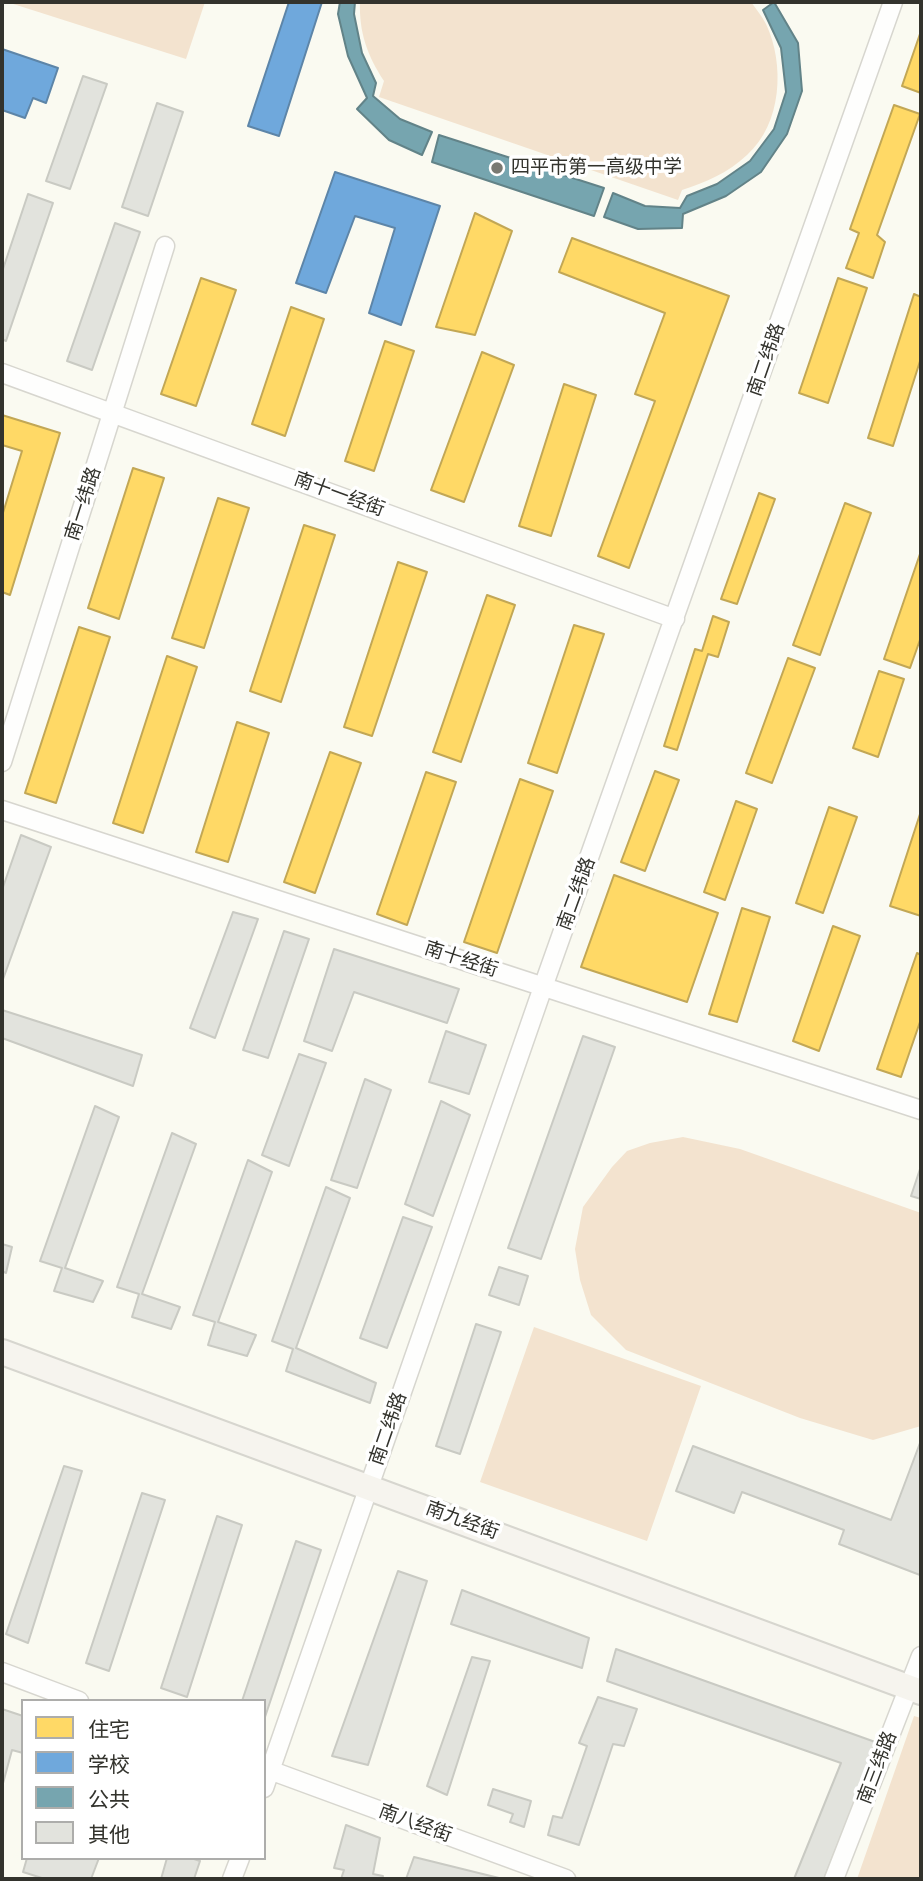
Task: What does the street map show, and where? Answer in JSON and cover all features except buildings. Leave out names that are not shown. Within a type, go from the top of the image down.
[{"type":"main road","name":"南九经街","points":[[2,1352],[915,1690]]},
{"type":"street","name":"南二纬路","points":[[266,1775],[893,2]]},
{"type":"street","name":"南一纬路","points":[[2,762],[165,246]]},
{"type":"street","name":"南十一经街","points":[[2,373],[675,619]]},
{"type":"street","name":"南十经街","points":[[2,810],[921,1110]]},
{"type":"street","name":"南三纬路","points":[[834,1879],[915,1690],[921,1657]]},
{"type":"street","points":[[2,1672],[74,1699]]},
{"type":"street","name":"南八经街","points":[[266,1775],[566,1879]]},
{"type":"street","points":[[232,1879],[239,1860]]},
{"type":"shaded area","points":[[7,2],[205,2],[186,59]]},
{"type":"shaded area","points":[[360,2],[751,2],[766,24],[776,57],[777,93],[773,110],[759,142],[747,155],[716,176],[682,190],[678,200],[379,97],[384,81],[365,43]]},
{"type":"shaded area","points":[[683,1137],[740,1149],[921,1213],[921,1426],[873,1440],[800,1418],[626,1350],[591,1315],[580,1280],[575,1249],[583,1207],[627,1151],[650,1143]]},
{"type":"shaded area","points":[[534,1327],[701,1386],[647,1541],[480,1482]]},
{"type":"shaded area","points":[[914,1716],[921,1718],[921,1879],[857,1879]]},
{"type":"place","name":"四平市第一高级中学","points":[[497,168]]}]
